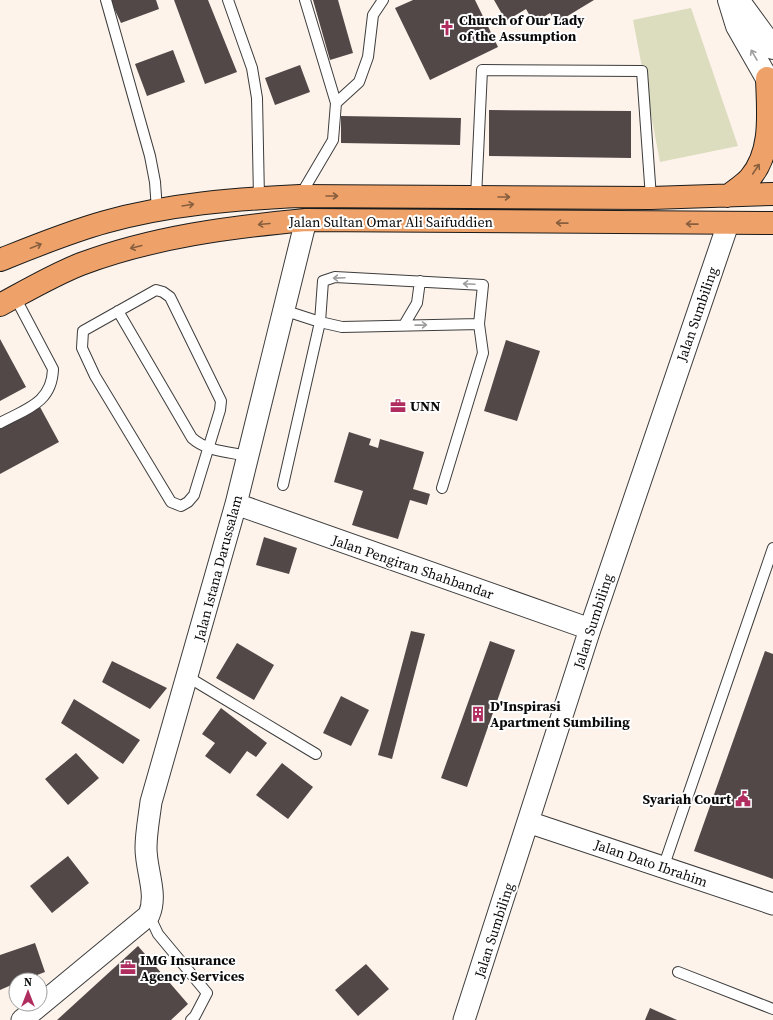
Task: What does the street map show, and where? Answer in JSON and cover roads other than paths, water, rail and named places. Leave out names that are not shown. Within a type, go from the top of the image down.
[{"type":"main road","points":[[728,196],[749,178],[761,161],[768,130],[770,84]]},
{"type":"main road","name":"Jalan Sultan Omar Ali Saifuddien","points":[[0,260],[59,236],[106,222],[157,210],[208,202],[300,196],[651,198],[773,194]]},
{"type":"main road","name":"Jalan Sultan Omar Ali Saifuddien","points":[[8,301],[48,279],[81,264],[127,249],[178,237],[238,226],[306,220],[728,224],[773,223]]},
{"type":"street","points":[[729,0],[737,26],[770,84]]},
{"type":"street","points":[[738,0],[773,48]]},
{"type":"street","name":"Jalan Istana Darussalam","points":[[148,916],[153,906],[146,850],[147,826],[151,802],[188,677],[236,504],[306,220]]},
{"type":"street","name":"Jalan Sumbiling","points":[[464,1020],[590,629],[728,224]]},
{"type":"street","name":"Jalan Pengiran Shahbandar","points":[[236,504],[590,629]]},
{"type":"street","name":"Jalan Dato Ibrahim","points":[[528,822],[773,904]]},
{"type":"street","points":[[26,1019],[148,916]]},
{"type":"lane","points":[[106,0],[150,156],[155,182],[157,210]]},
{"type":"lane","points":[[228,0],[252,68],[257,98],[259,198]]},
{"type":"lane","points":[[300,196],[333,140],[336,103],[306,0]]},
{"type":"lane","points":[[336,103],[359,82],[368,57],[373,15],[383,0]]},
{"type":"lane","points":[[476,197],[482,70],[642,71],[651,198]]},
{"type":"lane","points":[[283,485],[320,322],[323,282],[335,277],[482,285],[479,324],[484,353],[442,488]]},
{"type":"lane","points":[[404,325],[417,303],[420,282]]},
{"type":"lane","points":[[156,290],[163,292],[170,298],[221,401],[220,410],[209,448],[194,495],[188,502],[181,506],[171,502],[95,376],[82,348],[83,331],[156,290]]},
{"type":"lane","points":[[0,423],[40,402],[47,394],[53,382],[53,369],[8,301]]},
{"type":"lane","points":[[283,310],[320,322],[342,327],[479,324]]},
{"type":"lane","points":[[118,311],[192,438],[198,444],[209,448],[248,456]]},
{"type":"lane","points":[[663,868],[773,548]]},
{"type":"lane","points":[[188,677],[316,754]]},
{"type":"lane","points":[[148,916],[158,934],[207,993],[195,1019]]},
{"type":"lane","points":[[678,972],[773,1009]]},
{"type":"place","name":"Church of Our Lady of the Assumption","points":[[447,28]]},
{"type":"place","name":"UNN","points":[[398,406]]},
{"type":"place","name":"D'Inspirasi Apartment Sumbiling","points":[[478,714]]},
{"type":"place","name":"Syariah Court","points":[[743,799]]},
{"type":"place","name":"IMG Insurance Agency Services","points":[[128,968]]}]
